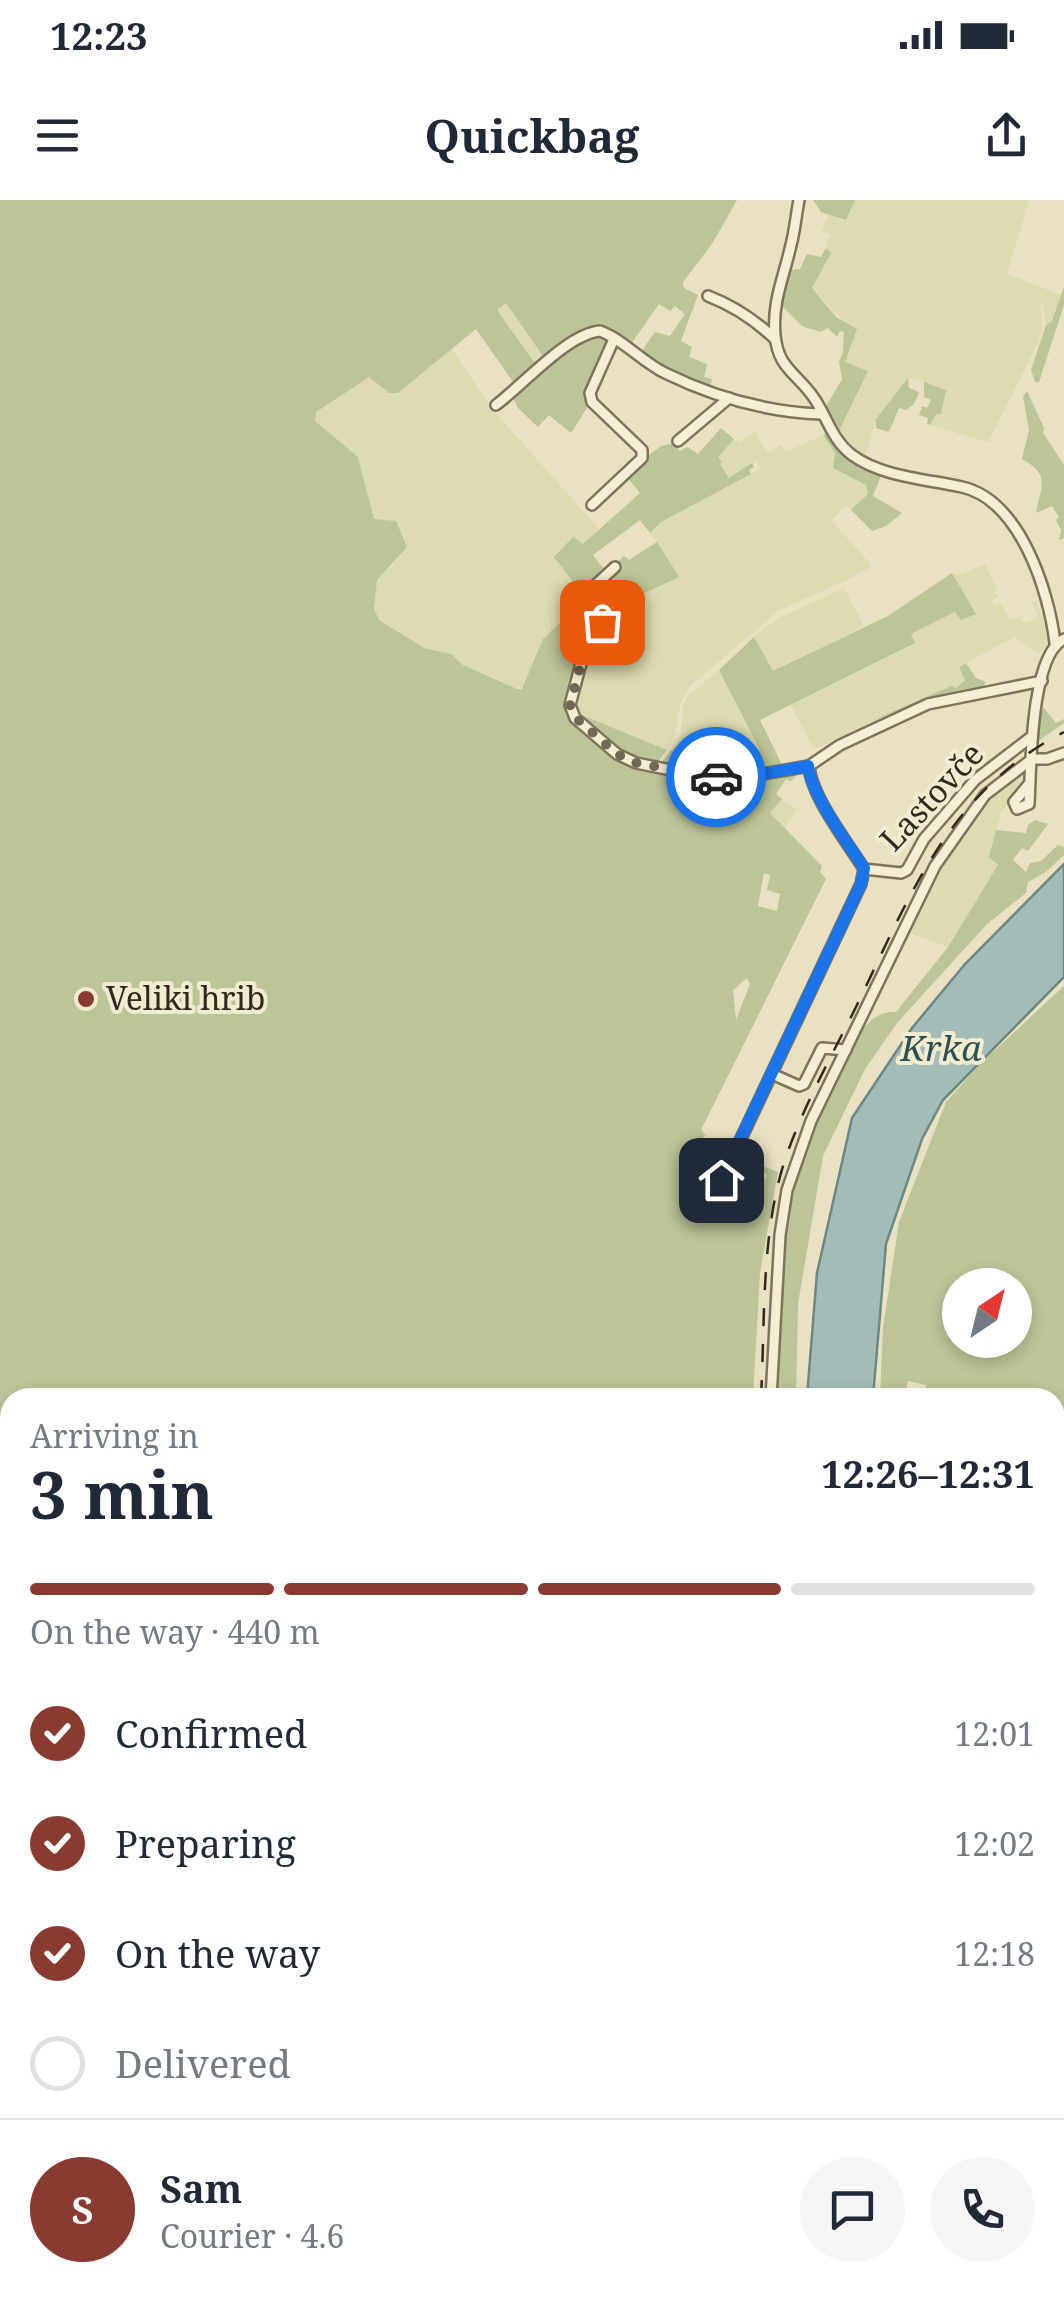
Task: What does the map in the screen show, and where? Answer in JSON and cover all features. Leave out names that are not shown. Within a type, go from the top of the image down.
[{"type":"street","points":[[799,200],[791,248],[774,302],[775,339],[782,364],[806,388],[838,442],[852,455],[905,476],[968,488],[1008,516],[1036,569],[1060,641],[1046,662],[1042,681]]},
{"type":"street","points":[[708,296],[729,304],[775,339]]},
{"type":"street","points":[[496,405],[559,353],[590,332],[600,331],[664,373],[729,398],[784,412],[821,414]]},
{"type":"street","points":[[592,505],[642,458],[642,450],[592,402],[590,393],[614,339]]},
{"type":"street","points":[[678,441],[729,398]]},
{"type":"street","points":[[615,567],[588,592],[605,620],[583,656],[570,705],[576,718],[617,754],[646,765],[706,777],[739,778],[808,766]]},
{"type":"street","name":"Lastovče","points":[[721,1180],[861,884],[864,868],[830,815],[808,766],[840,745],[928,704],[1042,681],[1031,737],[1029,784]]},
{"type":"street","name":"Lastovče","points":[[864,868],[907,870],[924,839],[975,780],[1031,737]]},
{"type":"street","name":"Lastovče","points":[[1032,759],[1064,753]]},
{"type":"street","points":[[771,1388],[780,1235],[787,1190],[810,1121],[935,866],[985,795],[1032,759]]},
{"type":"street","points":[[772,1074],[799,1086],[804,1084],[822,1048],[846,1050]]},
{"type":"shaded area","points":[[855,200],[1029,200],[1007,274],[1061,295],[1052,322],[1046,325],[1040,304],[1043,326],[1037,345],[988,442],[930,425],[936,414],[931,384],[908,378],[876,419],[865,458],[837,435],[868,371],[844,362],[847,325],[812,288],[831,253],[826,248],[830,234],[821,231],[829,213],[846,219]]},
{"type":"shaded area","points":[[506,302],[545,359],[537,366],[497,309]]},
{"type":"shaded area","points":[[452,349],[491,408],[600,530],[583,544],[587,598],[568,612],[521,689],[505,686],[450,654],[424,649],[379,620],[374,609],[377,580],[395,562],[374,519],[358,457],[315,422],[315,412],[370,376],[389,393],[398,393]]},
{"type":"shaded area","points":[[754,431],[768,453],[780,445],[786,452],[823,435],[835,453],[833,468],[866,485],[869,493],[851,510],[846,506],[831,520],[872,566],[779,610],[690,686],[681,701],[675,734],[667,750],[573,712],[569,683],[587,646],[610,616],[630,601],[678,577],[650,533],[660,522],[760,469],[756,461],[729,478],[717,457],[734,439],[739,443]]},
{"type":"shaded area","points":[[985,564],[997,590],[998,597],[992,601],[994,605],[1001,603],[1010,619],[1020,617],[1024,623],[1038,618],[1032,602],[1036,601],[1047,628],[1046,645],[1039,654],[1014,637],[959,667],[965,680],[956,688],[916,701],[814,749],[791,705],[914,644],[911,634],[956,612],[975,613],[952,573],[960,575]]},
{"type":"shaded area","points":[[844,588],[864,626],[773,672],[754,637],[777,619]]},
{"type":"shaded area","points":[[719,670],[760,750],[715,757],[671,750],[680,738],[684,703]]},
{"type":"shaded area","points":[[1025,769],[1027,781],[1001,812],[989,856],[999,864],[948,947],[907,932],[936,869],[987,796]]},
{"type":"shaded area","points":[[782,799],[797,810],[784,827],[770,813]]},
{"type":"green space","points":[[0,200],[737,200],[712,244],[683,282],[684,288],[698,295],[681,341],[692,347],[689,357],[707,364],[704,377],[712,379],[710,386],[669,372],[640,353],[655,332],[670,336],[685,314],[675,306],[670,311],[659,304],[631,344],[600,323],[545,359],[506,303],[497,310],[537,366],[516,386],[476,329],[398,393],[389,393],[369,377],[316,412],[315,421],[358,457],[374,519],[396,521],[407,547],[377,580],[374,609],[379,620],[424,648],[451,654],[463,665],[517,689],[522,689],[543,639],[586,598],[554,557],[573,537],[583,544],[640,493],[624,473],[661,446],[674,443],[680,451],[687,447],[698,454],[721,428],[734,439],[718,457],[729,478],[752,463],[751,474],[661,522],[650,533],[640,520],[593,555],[604,569],[589,585],[587,597],[624,556],[629,560],[657,542],[679,577],[630,601],[605,621],[577,664],[571,696],[574,712],[667,750],[655,765],[624,755],[578,719],[576,723],[634,765],[733,780],[742,788],[739,793],[744,799],[764,776],[801,771],[791,781],[786,779],[776,794],[782,799],[770,813],[822,866],[820,872],[826,879],[701,1130],[705,1135],[691,1158],[714,1176],[710,1190],[727,1202],[738,1189],[755,1195],[767,1175],[758,1169],[760,1165],[778,1172],[760,1273],[754,1388],[0,1388]],"holes":[[[764,873],[770,875],[767,890],[780,894],[777,911],[758,906]],[[747,978],[750,984],[736,1020],[733,990]]]},
{"type":"green space","points":[[813,200],[855,200],[846,220],[821,212]]},
{"type":"green space","points":[[826,248],[831,253],[812,288],[836,317],[857,329],[845,362],[868,371],[837,435],[825,408],[842,379],[839,362],[844,332],[840,331],[837,337],[828,328],[820,332],[802,326],[777,301],[787,270],[800,269],[807,254],[821,257]]},
{"type":"green space","points":[[1064,287],[1064,305],[1039,382],[1035,382],[1031,370]]},
{"type":"green space","points":[[595,332],[611,339],[586,395],[589,405],[571,433],[549,415],[538,427],[518,408],[512,396],[560,354]]},
{"type":"green space","points":[[908,378],[909,388],[919,392],[914,404],[906,410],[899,408],[889,432],[876,428],[876,419]]},
{"type":"green space","points":[[924,382],[946,390],[941,414],[936,414],[930,425],[928,418],[919,415],[922,406],[927,408],[931,400],[924,397]]},
{"type":"green space","points":[[1027,391],[1043,433],[1064,465],[1064,538],[1059,540],[1059,517],[1052,506],[1036,513],[1041,477],[1022,459],[1029,430],[1023,397]]},
{"type":"green space","points":[[827,433],[841,450],[882,473],[873,496],[902,513],[886,526],[872,531],[851,510],[868,494],[866,485],[833,468],[835,453],[823,435]]},
{"type":"green space","points":[[952,573],[976,614],[961,620],[955,612],[911,634],[915,643],[760,720],[783,767],[717,775],[659,766],[671,750],[716,757],[760,750],[719,670],[754,637],[773,671],[888,616]]},
{"type":"green space","points":[[966,663],[976,678],[986,682],[983,686],[925,700],[869,722],[951,686],[956,688],[965,680],[959,667]]},
{"type":"green space","points":[[1043,707],[1056,723],[1064,719],[1064,723],[1037,742],[1034,739]]},
{"type":"green space","points":[[1035,820],[1048,824],[1028,851],[1022,848],[1013,860],[1026,872],[1030,863],[1041,861],[1058,845],[1064,847],[1064,855],[1028,882],[1026,893],[987,924],[897,1023],[865,1069],[823,1156],[798,1304],[796,1388],[776,1388],[785,1215],[808,1134],[864,1028],[877,1016],[896,1012],[948,947],[998,865],[989,857],[996,830],[1026,833]]},
{"type":"green space","points":[[1064,986],[1064,1388],[926,1388],[908,1381],[907,1388],[880,1388],[883,1328],[899,1222],[946,1102],[981,1063]]},
{"type":"water","name":"Krka","points":[[1064,864],[1064,977],[943,1100],[922,1139],[886,1244],[874,1388],[808,1388],[817,1273],[852,1118],[912,1028],[965,964]]},
{"type":"railway","points":[[761,1388],[771,1220],[784,1163],[807,1106],[935,852],[989,786],[1023,757],[1064,732]]},
{"type":"way so far","points":[[602,622],[583,656],[570,705],[576,718],[617,754],[636,763],[716,777]]},
{"type":"place","name":"Veliki hrib","points":[[86,999]]},
{"type":"route","points":[[716,777],[739,778],[808,766],[830,815],[864,868],[861,884],[721,1180]]}]
